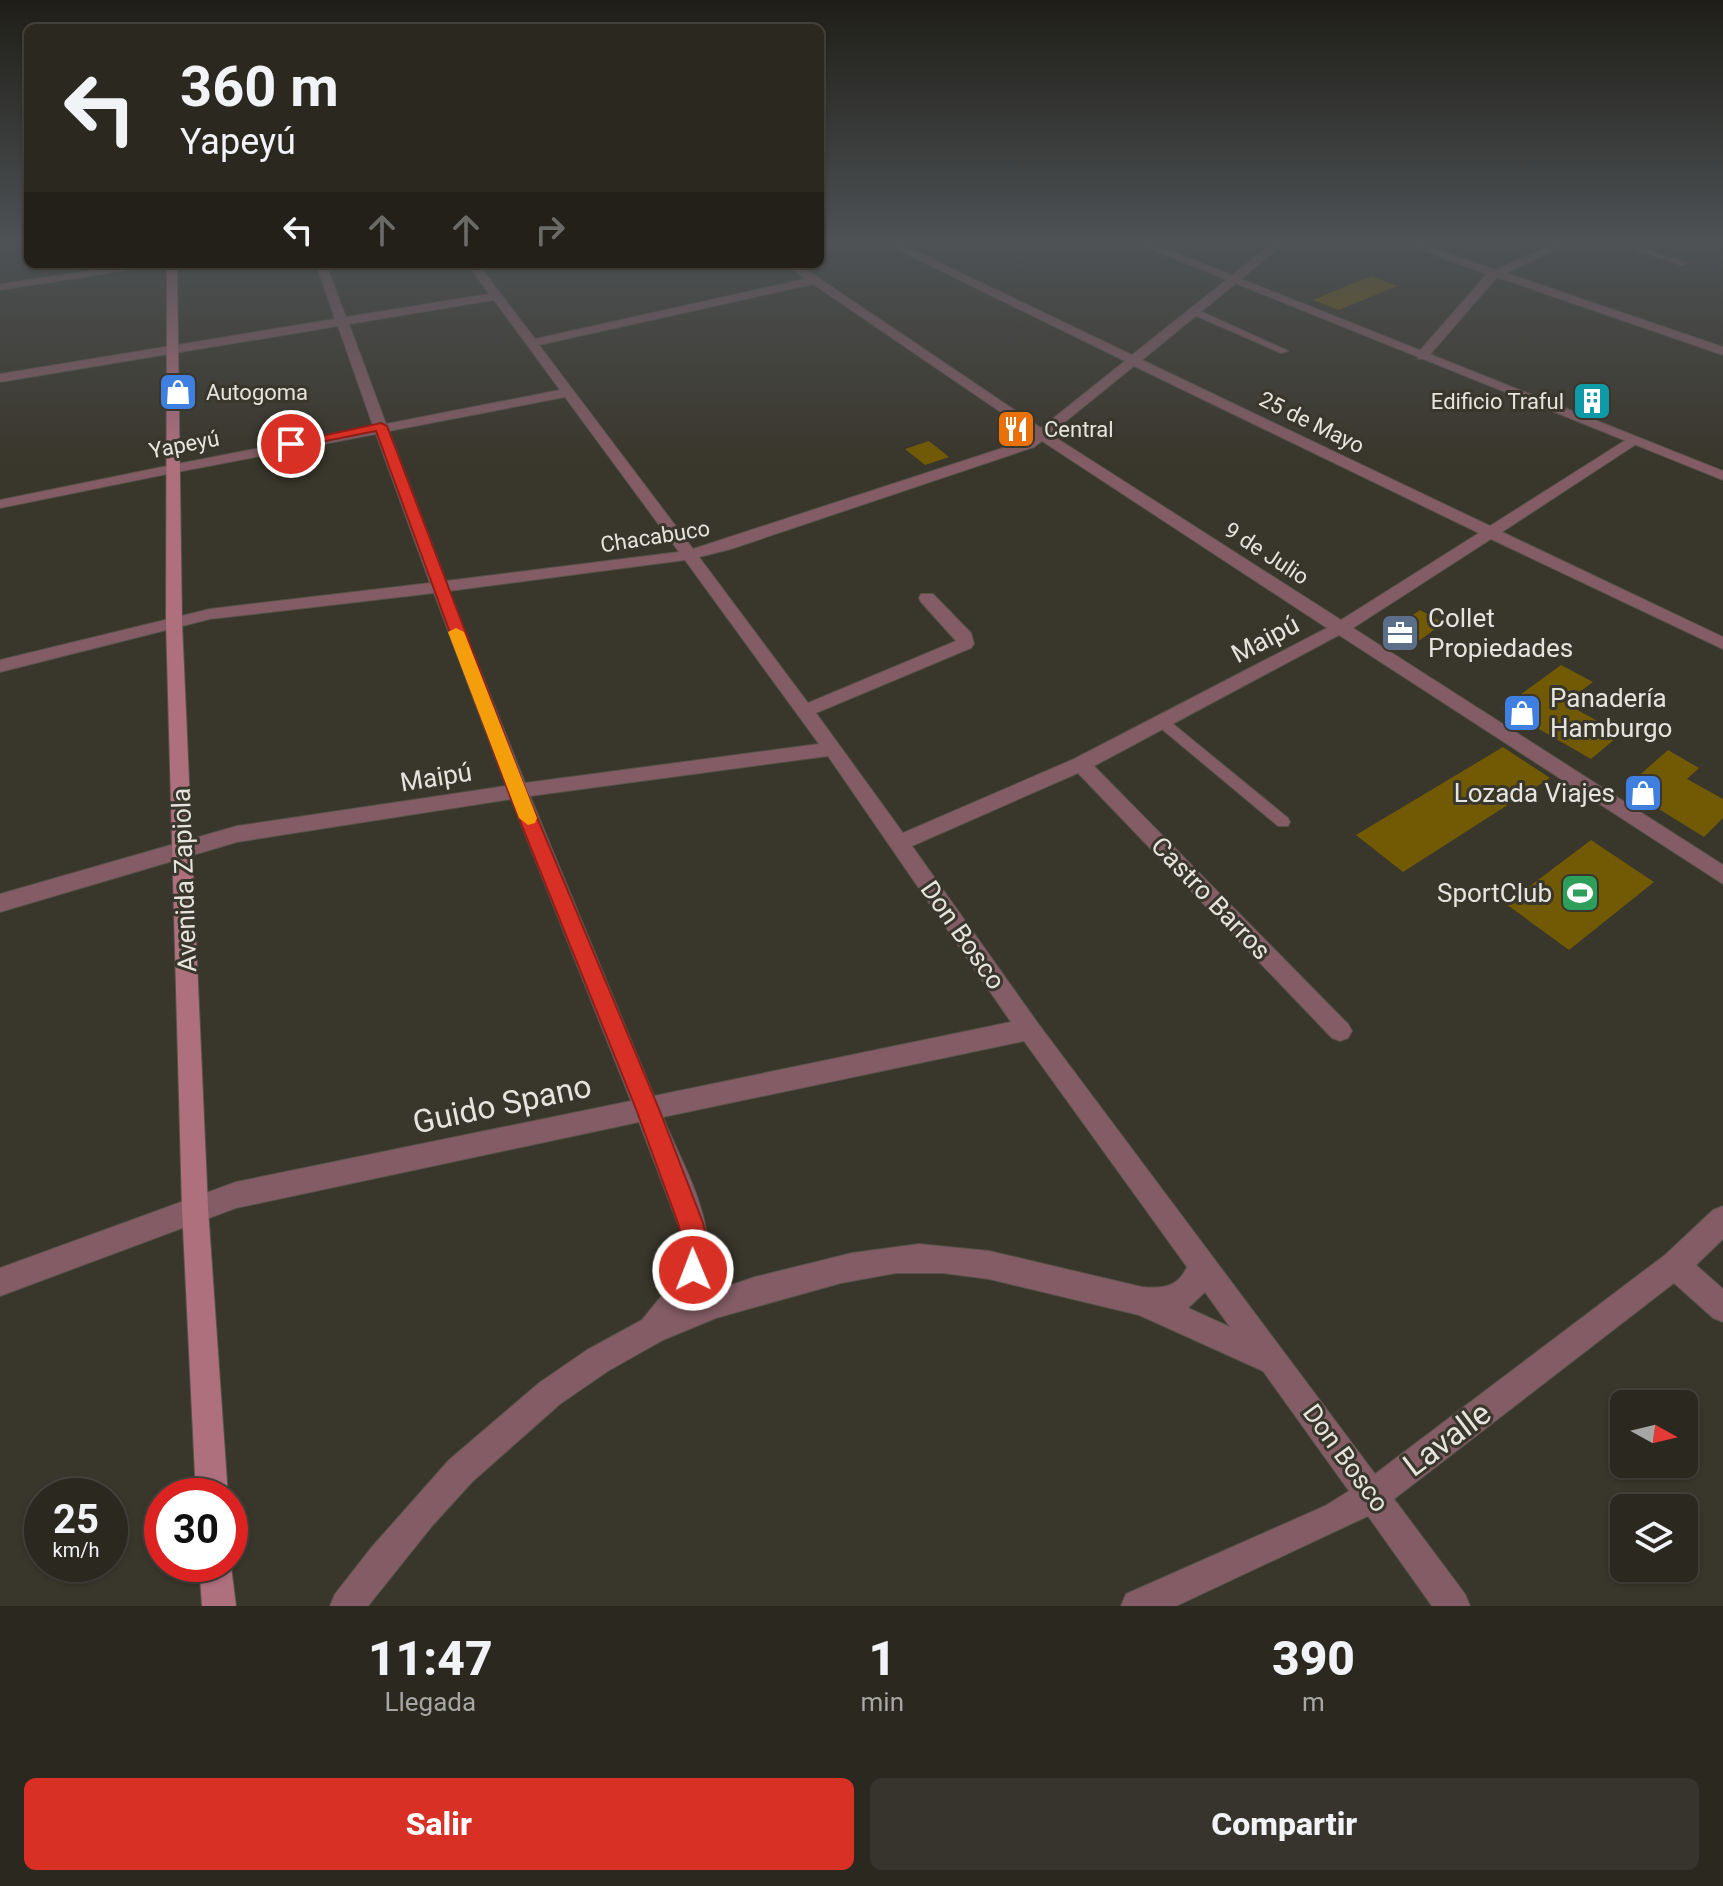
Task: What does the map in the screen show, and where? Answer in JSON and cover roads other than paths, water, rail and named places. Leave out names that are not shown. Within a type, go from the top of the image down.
[{"type":"main road","name":"Avenida Zapiola","points":[[171,314],[174,622],[195,1208],[211,1478]]},
{"type":"main road","points":[[217,1582],[219,1606]]},
{"type":"street","points":[[339,314],[438,586],[517,791],[647,1109],[696,1243],[693,1270],[683,1294],[651,1332]]},
{"type":"street","points":[[0,378],[389,314]]},
{"type":"street","name":"Don Bosco","points":[[509,314],[833,749],[1029,1029],[1453,1606]]},
{"type":"street","points":[[531,343],[662,314]]},
{"type":"street","name":"9 de Julio","points":[[864,314],[1044,436],[1723,876]]},
{"type":"street","name":"25 de Mayo","points":[[1038,314],[1723,644]]},
{"type":"street","name":"Chacabuco","points":[[0,666],[210,614],[690,556],[1019,448],[1044,436],[1193,314]]},
{"type":"street","points":[[1318,314],[1723,476]]},
{"type":"street","points":[[1422,356],[1458,314]]},
{"type":"street","points":[[1614,314],[1723,351]]},
{"type":"street","name":"Yapeyú","points":[[0,504],[381,426],[566,393]]},
{"type":"street","name":"Maipú","points":[[899,843],[1081,764],[1342,627],[1634,441]]},
{"type":"street","points":[[805,711],[965,644],[965,637],[927,598]]},
{"type":"street","name":"Maipú","points":[[0,903],[237,834],[517,791],[833,749]]},
{"type":"street","name":"Castro Barros","points":[[1081,764],[1340,1031]]},
{"type":"street","name":"Guido Spano","points":[[0,1282],[236,1195],[1029,1029]]},
{"type":"street","name":"Lavalle","points":[[1138,1606],[1336,1517],[1373,1495],[1675,1265],[1723,1220]]},
{"type":"street","points":[[347,1606],[389,1547],[440,1491],[497,1436],[572,1377],[651,1332],[703,1308],[776,1285],[852,1267],[925,1256],[1023,1271],[1140,1301],[1276,1363]]},
{"type":"street","points":[[1140,1301],[1165,1302],[1181,1296],[1197,1284],[1202,1263]]},
{"type":"street","points":[[1675,1265],[1723,1308]]},
{"type":"lane","points":[[1199,314],[1284,351]]},
{"type":"lane","points":[[1162,722],[1283,822]]},
{"type":"place","name":"Autogoma","points":[[178,392]]},
{"type":"place","name":"Edificio Traful","points":[[1592,401]]},
{"type":"place","name":"Central","points":[[1016,429]]},
{"type":"place","name":"Collet Propiedades","points":[[1400,633]]},
{"type":"place","name":"Panadería Hamburgo","points":[[1522,713]]},
{"type":"place","name":"Lozada Viajes","points":[[1643,793]]},
{"type":"place","name":"SportClub","points":[[1580,893]]}]
